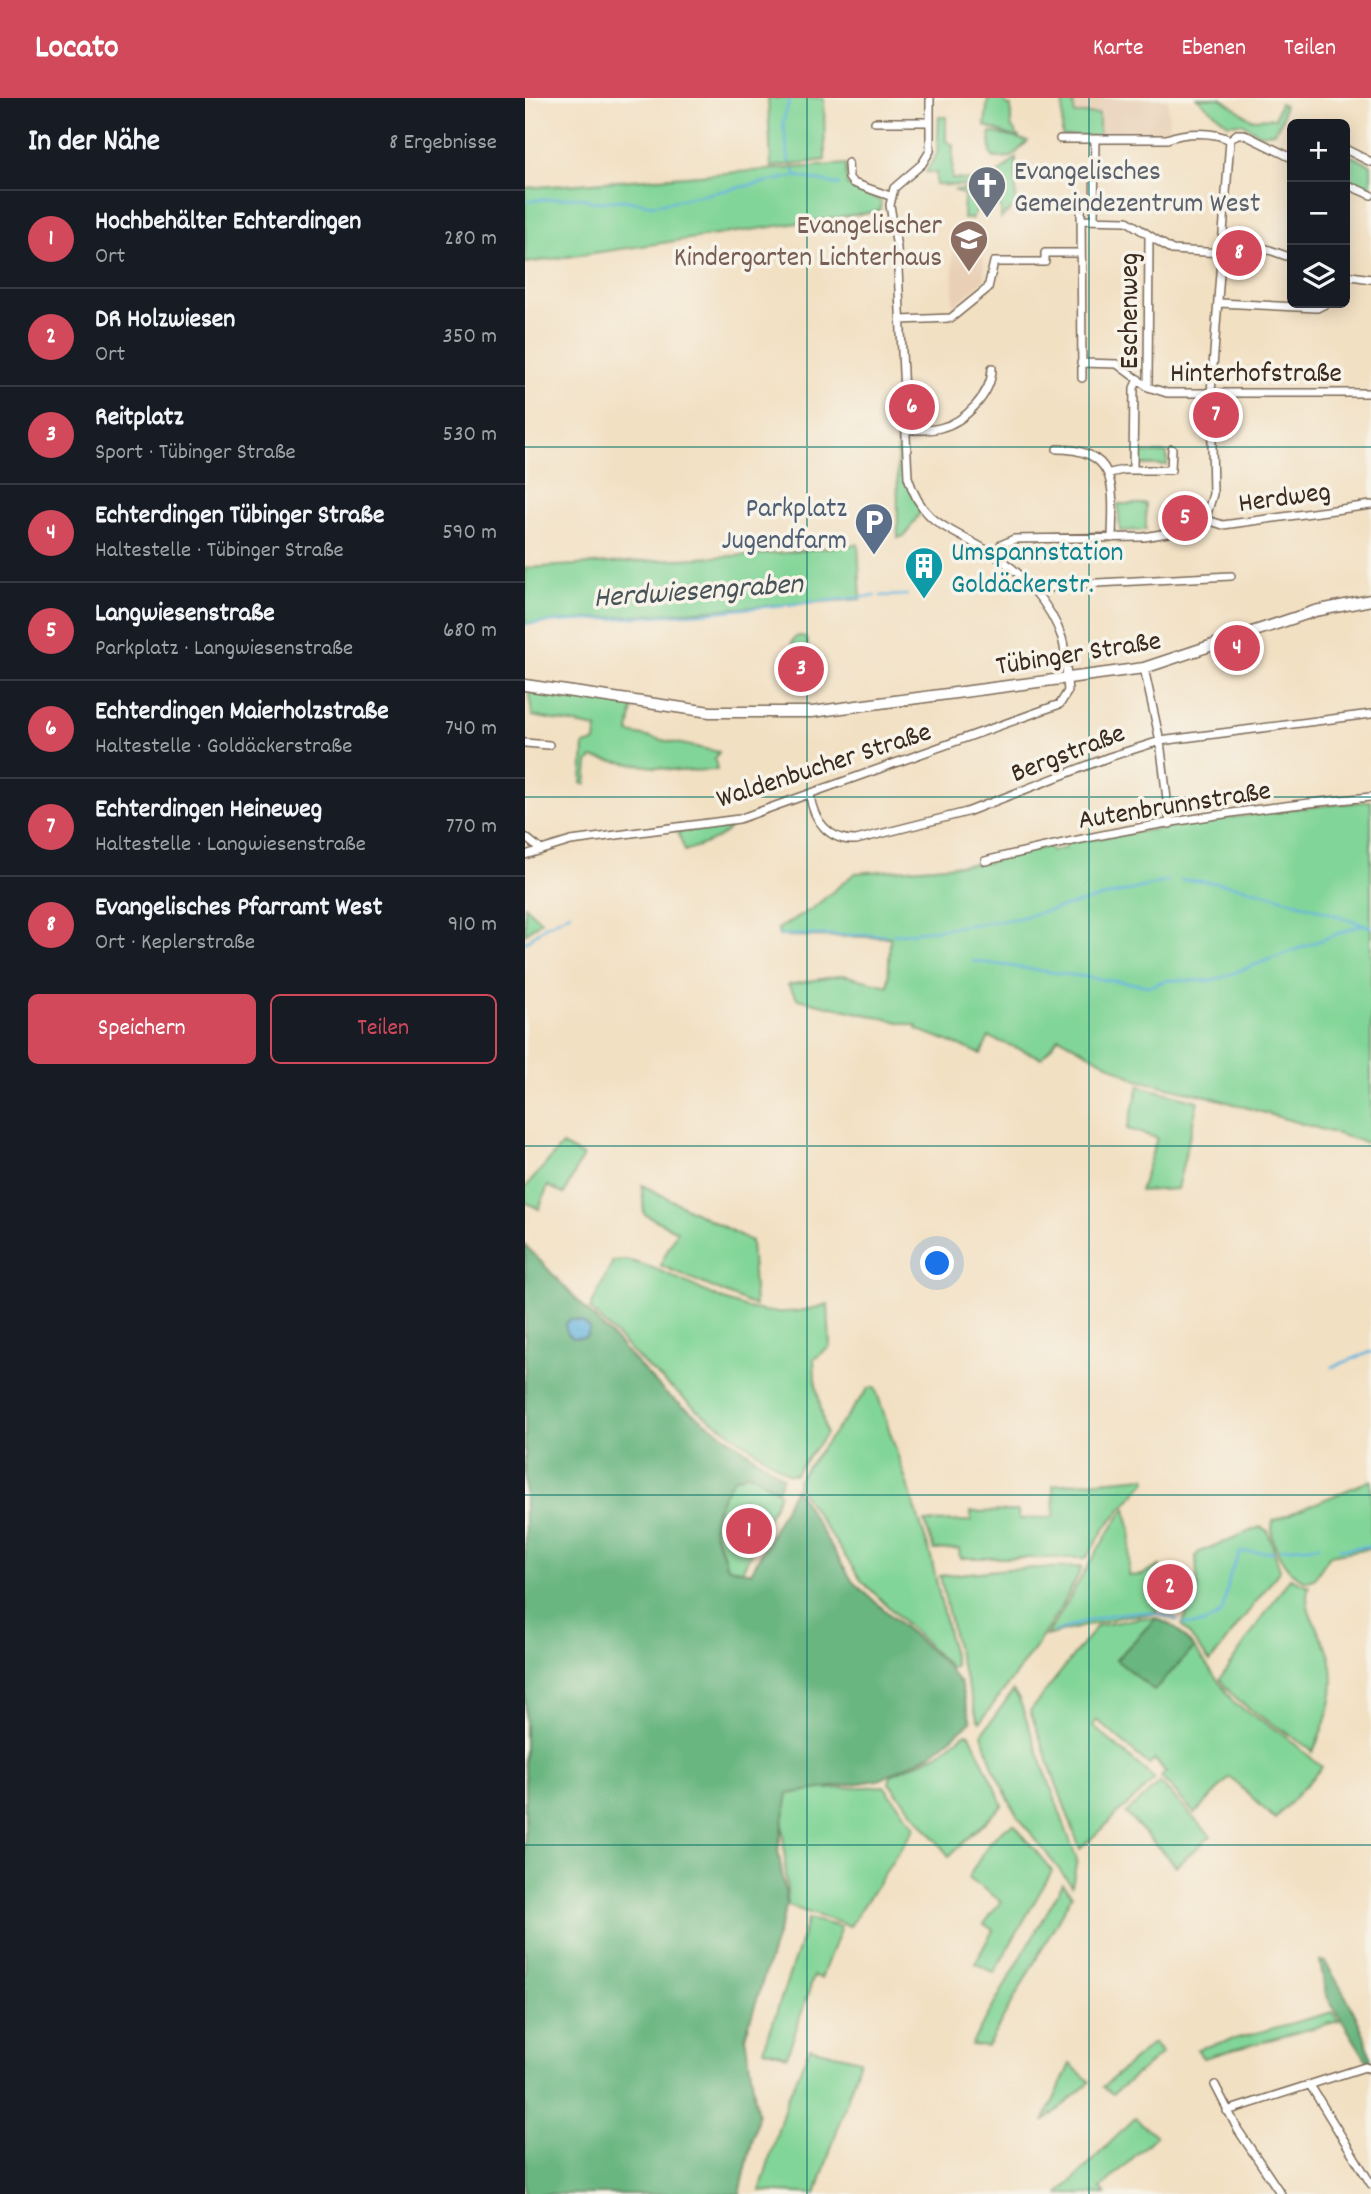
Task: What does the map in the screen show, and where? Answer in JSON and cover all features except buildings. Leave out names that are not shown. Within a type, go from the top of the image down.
[{"type":"main road","name":"Tübinger Straße","points":[[525,685],[710,712],[771,714],[827,710],[1145,668],[1315,611],[1371,600]]},
{"type":"street","points":[[930,98],[930,151],[926,159],[894,188],[890,196],[901,320],[908,477],[925,512],[943,528],[994,554],[1036,593],[1062,638],[1066,679]]},
{"type":"street","points":[[875,122],[930,122]]},
{"type":"street","points":[[1060,139],[1167,139],[1188,134],[1232,138]]},
{"type":"street","points":[[994,554],[1001,545],[1014,539],[1112,538],[1184,531],[1204,519],[1213,494],[1211,393],[1232,138],[1237,134],[1248,136],[1287,156]]},
{"type":"street","points":[[1094,220],[1095,139]]},
{"type":"street","points":[[1350,152],[1371,162]]},
{"type":"street","points":[[848,163],[849,178],[853,183],[890,196]]},
{"type":"street","points":[[1350,186],[1371,195]]},
{"type":"street","points":[[1081,202],[1082,378]]},
{"type":"street","points":[[1081,220],[1127,221],[1172,250],[1222,253]]},
{"type":"street","points":[[1224,234],[1287,256]]},
{"type":"street","name":"Eschenweg","points":[[1148,387],[1149,236]]},
{"type":"street","points":[[901,320],[951,317],[988,288],[994,262],[1045,262],[1045,253],[1081,253]]},
{"type":"street","points":[[1350,276],[1371,279]]},
{"type":"street","points":[[1219,303],[1287,306]]},
{"type":"street","name":"Hinterhofstraße","points":[[1081,363],[1117,364],[1148,387],[1167,393],[1371,393]]},
{"type":"street","points":[[906,430],[936,429],[948,425],[985,396],[991,383],[992,368]]},
{"type":"street","points":[[1133,470],[1134,388],[1138,379]]},
{"type":"street","points":[[1057,449],[1085,452],[1110,473],[1171,470],[1172,449]]},
{"type":"street","points":[[1110,473],[1112,538]]},
{"type":"street","name":"Herdweg","points":[[1204,519],[1223,525],[1371,505]]},
{"type":"street","points":[[1036,593],[1059,585],[1231,576]]},
{"type":"street","points":[[1145,668],[1160,741],[1170,824]]},
{"type":"street","name":"Waldenbucher Straße","points":[[525,855],[571,841],[739,818],[1060,704],[1067,695],[1066,679]]},
{"type":"street","name":"Bergstraße","points":[[810,794],[812,809],[828,832],[844,841],[856,840],[967,812],[1109,757],[1160,741],[1371,714]]},
{"type":"street","points":[[525,743],[549,745]]},
{"type":"street","name":"Autenbrunnstraße","points":[[985,861],[1051,844],[1170,824],[1371,797]]},
{"type":"street","points":[[525,837],[540,849]]},
{"type":"street","points":[[1227,2111],[1370,2068]]},
{"type":"street","points":[[1215,2085],[1227,2111],[1281,2194]]},
{"type":"street","points":[[1310,2085],[1371,2184]]},
{"type":"shaded area","points":[[1063,98],[1168,98],[1169,136],[1063,137]]},
{"type":"shaded area","name":"Evangelischer Kindergarten Lichterhaus","points":[[958,237],[975,240],[976,245],[982,245],[985,279],[953,306],[953,241],[957,241]]},
{"type":"green space","points":[[768,98],[824,98],[825,160],[771,167]]},
{"type":"green space","points":[[988,98],[1004,98],[1006,105],[1011,106],[1011,126],[1020,139],[985,126]]},
{"type":"green space","points":[[1063,98],[1072,98],[1075,114],[1099,114],[1099,136],[1062,136]]},
{"type":"green space","points":[[1197,98],[1221,98],[1251,119],[1275,118],[1280,103],[1284,106],[1282,120],[1274,132],[1260,134],[1242,123],[1228,124]]},
{"type":"green space","points":[[939,117],[946,117],[946,141],[953,145],[952,179],[986,181],[982,186],[936,185],[936,173],[926,172],[937,154]]},
{"type":"green space","points":[[990,132],[1028,141],[1012,157],[994,158],[991,154]]},
{"type":"green space","points":[[1350,155],[1371,165],[1371,193],[1350,183]]},
{"type":"green space","points":[[1016,158],[1016,205],[1001,218],[1001,209],[996,204],[982,204],[971,219],[963,219],[964,195],[954,190],[981,189]]},
{"type":"green space","points":[[846,164],[847,185],[881,201],[880,211],[525,263],[525,188]]},
{"type":"green space","points":[[897,403],[900,403],[904,478],[921,511],[905,536],[898,538]]},
{"type":"green space","points":[[1137,453],[1167,453],[1167,465],[1137,465]]},
{"type":"green space","points":[[1118,504],[1146,504],[1146,530],[1120,531]]},
{"type":"green space","points":[[858,544],[861,599],[525,624],[525,568],[783,553]]},
{"type":"green space","points":[[800,636],[808,644],[800,652],[792,644]]},
{"type":"green space","points":[[813,659],[816,677],[789,682],[786,664]]},
{"type":"green space","points":[[529,692],[633,706],[629,733],[719,752],[715,759],[717,770],[681,771],[592,758],[588,763],[586,784],[582,784],[584,745],[595,742],[597,728],[532,716]]},
{"type":"green space","points":[[1371,801],[1371,1144],[1207,1096],[1137,1080],[1059,1037],[1042,1058],[989,1037],[981,1054],[916,1029],[917,1026],[798,999],[788,985],[843,975],[888,986],[890,937],[779,936],[778,929],[813,908],[855,873],[986,863],[1049,846],[1051,851],[1066,848],[1065,843],[1077,841],[1289,809]]},
{"type":"green space","points":[[732,825],[717,838],[685,851],[678,832]]},
{"type":"green space","points":[[525,906],[541,921],[525,934]]},
{"type":"green space","points":[[1139,1086],[1198,1101],[1177,1189],[1140,1191],[1157,1138],[1127,1129]]},
{"type":"green space","points":[[562,1145],[583,1156],[564,1194],[548,1186],[539,1209],[525,1202],[525,1188]]},
{"type":"green space","points":[[642,1185],[751,1241],[755,1306],[660,1265],[677,1231],[644,1214]]},
{"type":"green space","points":[[525,1245],[666,1394],[783,1477],[778,1490],[749,1473],[733,1479],[721,1500],[714,1523],[716,1539],[726,1566],[751,1573],[795,1488],[853,1582],[943,1662],[960,1683],[971,1722],[931,1754],[879,1780],[788,1794],[778,1850],[787,1904],[745,2037],[758,2116],[740,2194],[525,2194]]},
{"type":"green space","points":[[626,1260],[653,1268],[746,1308],[771,1312],[797,1311],[828,1304],[830,1347],[814,1359],[815,1380],[826,1434],[795,1474],[789,1474],[696,1409],[644,1364],[590,1309],[613,1261]]},
{"type":"green space","points":[[875,1387],[930,1553],[955,1665],[951,1668],[861,1580],[797,1485],[798,1479],[869,1388]]},
{"type":"green space","points":[[749,1473],[780,1493],[742,1571],[726,1566],[714,1532],[714,1524],[717,1508],[733,1478]]},
{"type":"green space","points":[[1145,1477],[1146,1481],[1107,1525],[1086,1558],[960,1558],[959,1549],[934,1550],[925,1522],[971,1521],[971,1512],[1018,1511],[1019,1519],[1054,1517],[1053,1485]]},
{"type":"green space","points":[[1371,1480],[1371,1548],[1330,1555],[1314,1579],[1307,1581],[1299,1578],[1280,1557],[1273,1539],[1273,1521]]},
{"type":"green space","points":[[1126,1508],[1131,1534],[1128,1576],[1142,1575],[1160,1566],[1156,1614],[1124,1616],[1046,1636],[1104,1539]]},
{"type":"green space","points":[[1260,1527],[1268,1531],[1280,1570],[1210,1662],[1182,1625],[1198,1589],[1196,1556],[1199,1552]]},
{"type":"green space","points":[[1082,1567],[1036,1646],[981,1721],[978,1720],[957,1651],[940,1576],[1008,1569]]},
{"type":"green space","points":[[1290,1578],[1309,1586],[1307,1595],[1310,1613],[1327,1649],[1332,1670],[1330,1706],[1313,1752],[1239,1701],[1220,1679]]},
{"type":"green space","points":[[1139,1618],[1156,1618],[1116,1660],[1154,1690],[1194,1648],[1235,1704],[1283,1734],[1322,1767],[1275,1819],[1230,1777],[1195,1814],[1161,1777],[1166,1772],[1155,1760],[1149,1765],[1097,1720],[1093,1726],[1155,1779],[1080,1849],[1030,1711],[1097,1626]]},
{"type":"green space","points":[[1156,1618],[1176,1628],[1194,1648],[1154,1690],[1116,1660]]},
{"type":"green space","points":[[1013,1691],[1019,1699],[1077,1860],[1072,1886],[1016,1814],[995,1772],[982,1734]]},
{"type":"green space","points":[[966,1733],[970,1734],[1003,1805],[949,1856],[889,1783],[891,1775],[938,1754]]},
{"type":"green space","points":[[1160,1783],[1211,1836],[1176,1866],[1126,1813]]},
{"type":"green space","points":[[826,1784],[826,1789],[884,1786],[915,1827],[850,1926],[788,1906],[780,1785]]},
{"type":"green space","points":[[1014,1824],[1052,1871],[994,1973],[975,1963],[993,1930],[984,1924],[1001,1901],[968,1878],[993,1839],[1006,1827]]},
{"type":"green space","points":[[1063,1884],[1072,1895],[987,2047],[971,2045]]},
{"type":"green space","points":[[808,1919],[841,1927],[821,1978],[814,1976],[787,2056],[764,2049]]},
{"type":"green space","points":[[1320,1961],[1325,1962],[1361,2027],[1371,2067],[1326,1995]]},
{"type":"green space","points":[[1333,2012],[1339,2021],[1203,2058],[1197,2049]]},
{"type":"green space","points":[[1153,2043],[1162,2053],[1113,2094],[1103,2087]]},
{"type":"green space","points":[[810,2048],[860,2060],[816,2194],[760,2191],[787,2099]]},
{"type":"green space","points":[[1070,2064],[1090,2082],[1044,2122]]},
{"type":"green space","points":[[1135,2118],[1156,2136],[1101,2188],[1106,2194],[1059,2194]]},
{"type":"water","points":[[570,1319],[582,1322],[590,1329],[586,1337],[573,1338],[567,1334],[565,1324]]},
{"type":"waterway","points":[[789,162],[783,122],[790,98]]},
{"type":"waterway","points":[[794,170],[796,176],[839,185]]},
{"type":"waterway","points":[[525,201],[580,197],[594,202],[623,200],[653,205],[796,176]]},
{"type":"waterway","name":"Herdwiesengraben","points":[[881,596],[907,595]]},
{"type":"waterway","name":"Herdwiesengraben","points":[[525,624],[703,613],[875,596]]},
{"type":"waterway","points":[[1181,880],[1206,881],[1254,890],[1371,927]]},
{"type":"waterway","points":[[893,935],[1014,919],[1168,881]]},
{"type":"waterway","points":[[525,943],[544,927],[570,913]]},
{"type":"waterway","points":[[973,961],[1150,986],[1169,980],[1212,981],[1364,924]]},
{"type":"waterway","points":[[779,935],[886,935]]},
{"type":"waterway","points":[[1332,1367],[1371,1352]]},
{"type":"waterway","points":[[1280,1549],[1319,1546]]},
{"type":"waterway","points":[[1340,1549],[1371,1546]]},
{"type":"waterway","points":[[1184,1623],[1199,1624],[1222,1613],[1231,1571],[1241,1552],[1273,1552]]},
{"type":"waterway","points":[[1055,1632],[1100,1617],[1131,1612],[1147,1612],[1177,1620]]},
{"type":"place","name":"Evangelisches Gemeindezentrum West","points":[[987,219]]},
{"type":"place","name":"Evangelisches Pfarramt West","points":[[1239,253]]},
{"type":"place","name":"Evangelischer Kindergarten Lichterhaus","points":[[969,273]]},
{"type":"place","name":"Echterdingen Maierholzstraße","points":[[912,407]]},
{"type":"place","name":"Echterdingen Heineweg","points":[[1216,415]]},
{"type":"place","name":"Langwiesenstraße","points":[[1185,518]]},
{"type":"place","name":"Parkplatz Jugendfarm","points":[[874,556]]},
{"type":"place","name":"Umspannstation Goldäckerstr.","points":[[924,600]]},
{"type":"place","name":"Echterdingen Tübinger Straße","points":[[1237,648]]},
{"type":"place","name":"Reitplatz","points":[[801,669]]},
{"type":"place","name":"Hochbehälter Echterdingen","points":[[749,1531]]},
{"type":"place","name":"DR Holzwiesen","points":[[1170,1587]]}]
